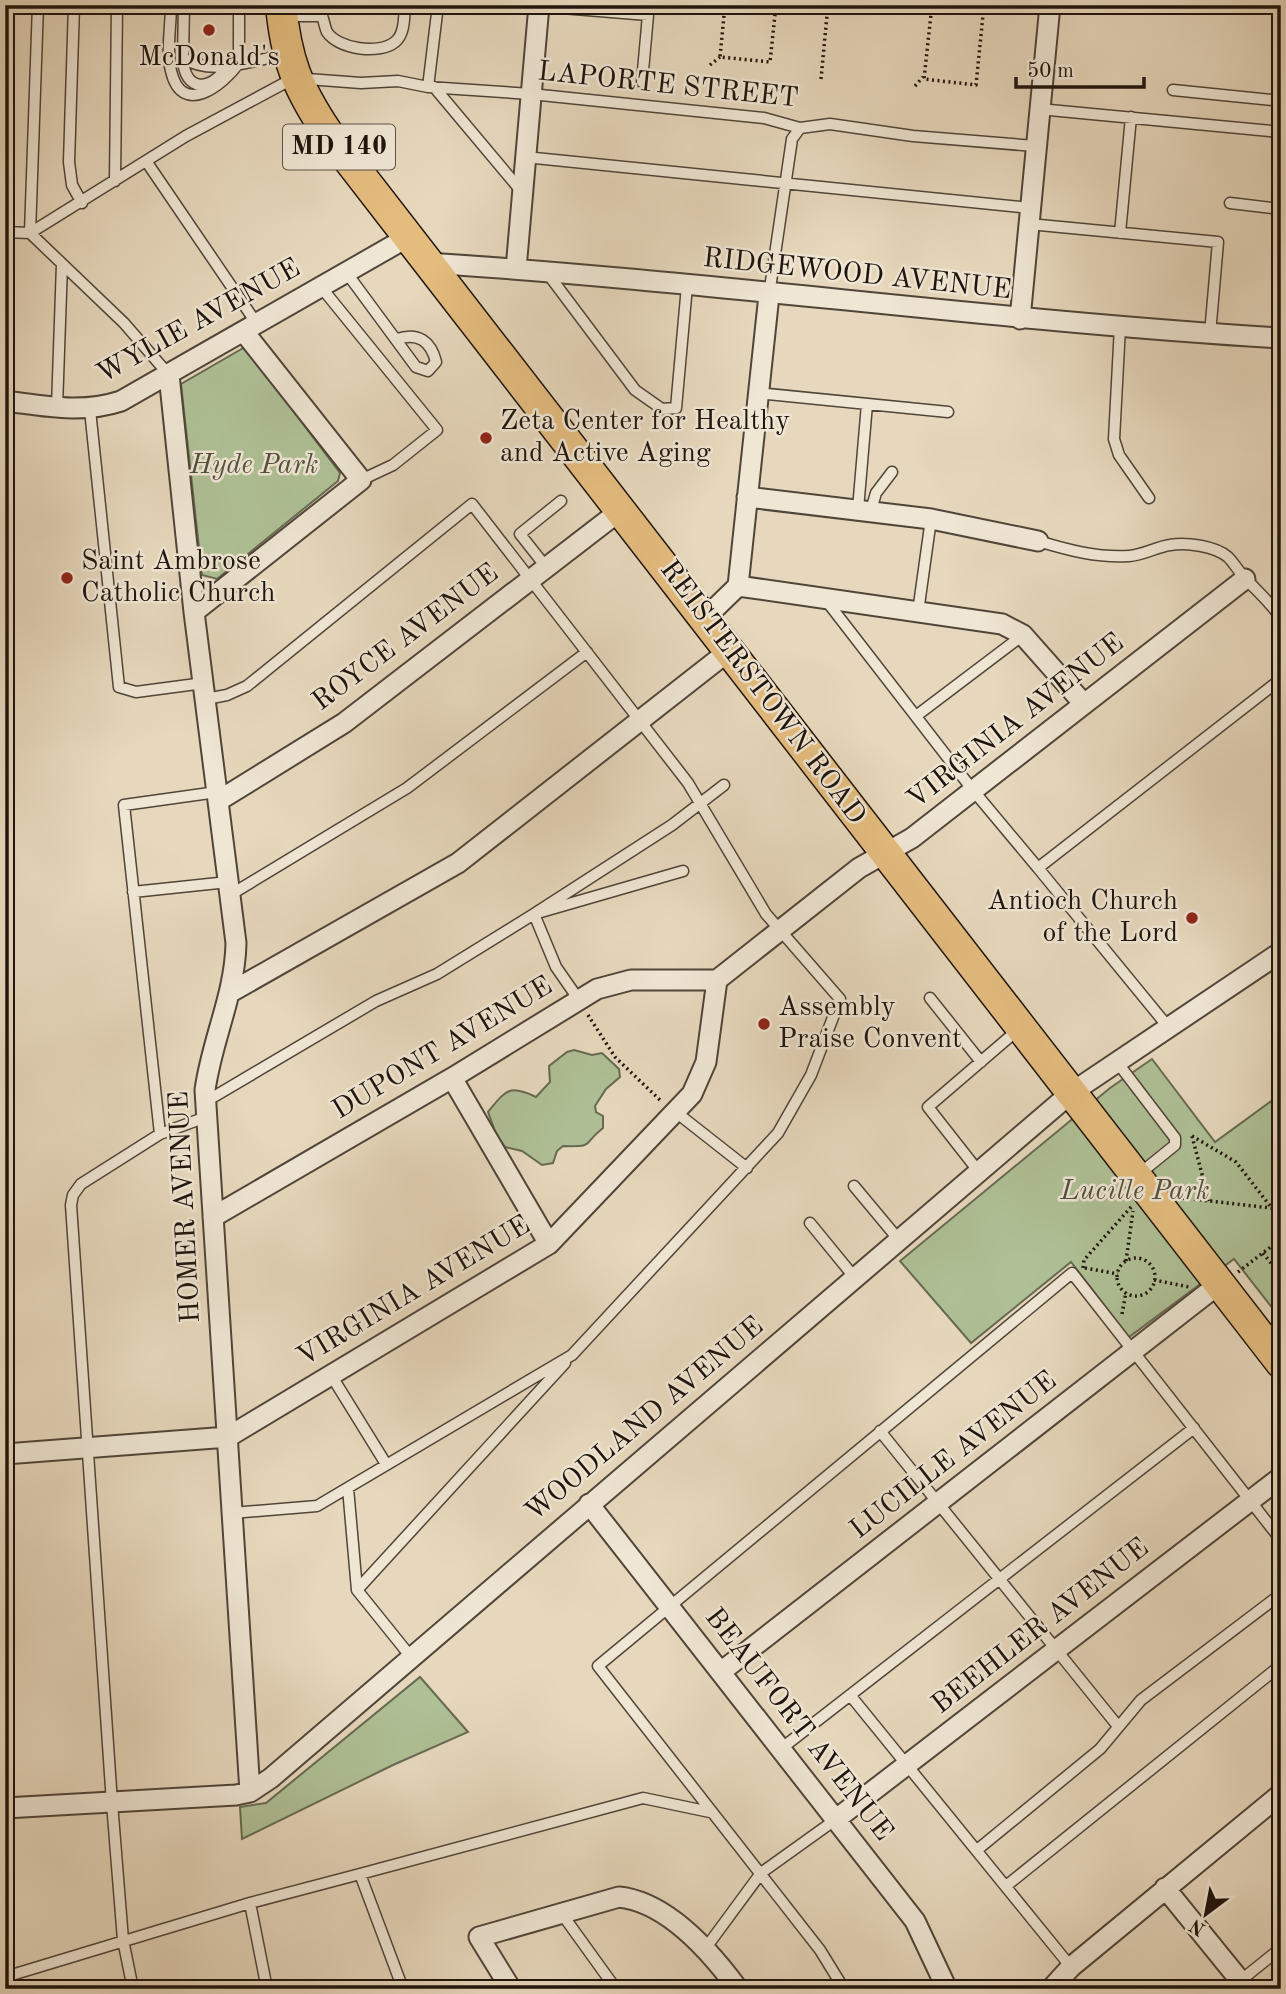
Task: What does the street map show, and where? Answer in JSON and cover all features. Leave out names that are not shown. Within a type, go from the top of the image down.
[{"type":"main road","name":"REISTERSTOWN ROAD","points":[[282,10],[291,66],[327,132],[1281,1363]]},
{"type":"street","points":[[1020,319],[1050,5]]},
{"type":"street","points":[[516,269],[531,94],[534,6]]},
{"type":"street","name":"WYLIE AVENUE","points":[[5,401],[90,410],[121,401],[408,237]]},
{"type":"street","name":"RIDGEWOOD AVENUE","points":[[428,263],[516,269],[1020,319],[1281,338]]},
{"type":"street","points":[[705,618],[738,586],[769,295]]},
{"type":"street","points":[[194,612],[361,480],[251,328]]},
{"type":"street","name":"HOMER AVENUE","points":[[169,375],[194,612],[236,943],[231,992],[208,1067],[206,1110],[250,1792]]},
{"type":"street","points":[[747,497],[931,519],[1038,541]]},
{"type":"street","name":"ROYCE AVENUE","points":[[218,796],[344,723],[621,510]]},
{"type":"street","name":"VIRGINIA AVENUE","points":[[5,1454],[228,1437],[549,1244],[677,1113],[692,1094],[706,1062],[717,980],[859,868],[912,838],[1245,579]]},
{"type":"street","points":[[738,586],[1002,624],[1023,635],[1084,704]]},
{"type":"street","points":[[231,992],[458,863],[730,650]]},
{"type":"street","name":"WOODLAND AVENUE","points":[[5,1808],[236,1795],[250,1792],[271,1779],[1071,1093],[1281,952]]},
{"type":"street","name":"DUPONT AVENUE","points":[[213,1217],[611,983],[631,979],[717,980]]},
{"type":"street","points":[[452,1078],[549,1244]]},
{"type":"street","name":"LUCILLE AVENUE","points":[[722,1671],[1134,1351],[1215,1281]]},
{"type":"street","name":"BEEHLER AVENUE","points":[[835,1820],[1057,1652],[1281,1477]]},
{"type":"street","name":"BEAUFORT AVENUE","points":[[589,1504],[722,1671],[921,1930],[947,1989]]},
{"type":"street","points":[[1051,1989],[1071,1967],[1281,1794]]},
{"type":"street","points":[[1165,1888],[1239,1986]]},
{"type":"street","points":[[511,1989],[479,1937],[608,1899],[633,1898],[660,1911],[705,1950],[738,1989]]},
{"type":"lane","points":[[38,5],[30,233],[124,323],[169,375]]},
{"type":"lane","points":[[74,5],[69,162],[72,185],[82,203]]},
{"type":"lane","points":[[116,181],[117,5]]},
{"type":"lane","points":[[171,5],[171,72],[177,84],[186,92],[205,94],[216,89],[239,63],[239,5]]},
{"type":"lane","points":[[184,5],[184,74],[190,82],[199,85],[213,81],[228,65]]},
{"type":"lane","points":[[324,5],[322,16],[328,34],[344,45],[373,47],[395,42],[404,24],[405,5]]},
{"type":"lane","points":[[438,5],[431,87],[517,186]]},
{"type":"lane","points":[[534,6],[648,15],[642,82]]},
{"type":"lane","points":[[282,10],[322,16]]},
{"type":"lane","points":[[183,58],[198,66],[228,65]]},
{"type":"lane","name":"LAPORTE STREET","points":[[228,65],[239,63],[291,66],[361,83],[398,81],[431,87],[531,94],[764,118],[800,128],[818,123],[913,136],[1035,146]]},
{"type":"lane","points":[[5,232],[30,233],[82,203],[291,66]]},
{"type":"lane","points":[[1173,90],[1281,101]]},
{"type":"lane","points":[[1039,109],[1281,132]]},
{"type":"lane","points":[[1120,233],[1131,117]]},
{"type":"lane","points":[[769,295],[792,139],[800,128]]},
{"type":"lane","points":[[526,157],[785,183],[1029,216],[1120,233],[1219,242],[1210,334]]},
{"type":"lane","points":[[146,161],[251,328]]},
{"type":"lane","points":[[1230,203],[1281,209]]},
{"type":"lane","points":[[57,407],[62,264]]},
{"type":"lane","points":[[346,272],[397,340]]},
{"type":"lane","points":[[546,272],[635,390],[662,409],[676,408],[687,286]]},
{"type":"lane","points":[[321,287],[437,430],[393,466],[361,480]]},
{"type":"lane","points":[[1120,327],[1114,439],[1119,455],[1149,498]]},
{"type":"lane","points":[[758,393],[948,412]]},
{"type":"lane","points":[[864,509],[867,404]]},
{"type":"lane","points":[[90,410],[119,687],[136,692],[205,691],[227,695],[247,686],[472,504],[688,783],[779,930],[840,999],[811,1075],[778,1133],[357,1590]]},
{"type":"lane","points":[[864,509],[892,472]]},
{"type":"lane","points":[[546,567],[520,534],[561,501]]},
{"type":"lane","points":[[918,612],[931,519]]},
{"type":"lane","points":[[1038,541],[1100,556],[1138,555],[1169,545],[1187,544],[1226,555],[1245,579],[1268,598],[1281,618]]},
{"type":"lane","points":[[825,598],[972,789],[1169,1028]]},
{"type":"lane","points":[[916,716],[1023,635]]},
{"type":"lane","points":[[133,892],[229,889],[407,788],[587,652]]},
{"type":"lane","points":[[1038,867],[1281,679]]},
{"type":"lane","points":[[134,1989],[123,1940],[112,1802],[86,1448],[73,1195],[81,1184],[160,1134],[206,1110],[376,1001],[437,974],[534,914],[700,804],[724,785]]},
{"type":"lane","points":[[160,1134],[124,805],[218,796]]},
{"type":"lane","points":[[534,914],[683,871]]},
{"type":"lane","points":[[534,914],[556,967],[579,1000]]},
{"type":"lane","points":[[930,998],[981,1062]]},
{"type":"lane","points":[[979,1172],[928,1107],[1020,1028]]},
{"type":"lane","points":[[1117,1062],[1175,1138],[1175,1145],[1170,1151],[1136,1176]]},
{"type":"lane","points":[[677,1113],[747,1168]]},
{"type":"lane","points":[[854,1186],[899,1240]]},
{"type":"lane","points":[[810,1223],[855,1278]]},
{"type":"lane","points":[[844,1989],[832,1965],[598,1666],[1072,1273],[1281,1540]]},
{"type":"lane","points":[[232,1513],[317,1506],[572,1355]]},
{"type":"lane","points":[[331,1375],[386,1465]]},
{"type":"lane","points":[[782,1748],[1194,1427]]},
{"type":"lane","points":[[880,1431],[1117,1725]]},
{"type":"lane","points":[[348,1488],[357,1590],[411,1657]]},
{"type":"lane","points":[[976,1850],[1100,1749],[1117,1725],[1141,1700],[1281,1594]]},
{"type":"lane","points":[[1006,1886],[1281,1665]]},
{"type":"lane","points":[[850,1695],[1071,1967]]},
{"type":"lane","points":[[5,1977],[250,1903],[643,1798],[710,1812]]},
{"type":"lane","points":[[705,1950],[761,1873],[835,1820]]},
{"type":"lane","points":[[360,1874],[403,1989]]},
{"type":"lane","points":[[250,1903],[267,1989]]},
{"type":"lane","points":[[565,1912],[567,1921],[616,1989]]},
{"type":"lane","points":[[1239,1986],[1281,1948]]},
{"type":"path","points":[[720,57],[725,5]]},
{"type":"path","points":[[710,65],[720,57],[771,62],[776,5]]},
{"type":"path","points":[[821,79],[828,5]]},
{"type":"path","points":[[932,5],[924,79],[976,85],[984,5]]},
{"type":"path","points":[[915,86],[925,75]]},
{"type":"path","points":[[579,1000],[615,1057],[646,1089],[677,1113]]},
{"type":"path","points":[[1209,1201],[1192,1136],[1236,1162],[1281,1220]]},
{"type":"path","points":[[1177,1197],[1272,1208]]},
{"type":"path","points":[[1083,1268],[1084,1260],[1134,1205],[1126,1261],[1118,1274],[1118,1282],[1126,1292],[1143,1294],[1149,1290],[1154,1280],[1153,1268],[1141,1259],[1126,1261]]},
{"type":"path","points":[[1154,1280],[1215,1281],[1263,1253],[1281,1239]]},
{"type":"path","points":[[1263,1253],[1273,1267]]},
{"type":"path","points":[[1072,1273],[1083,1268],[1118,1274]]},
{"type":"path","points":[[1119,1332],[1126,1292]]},
{"type":"green space","name":"Hyde Park","points":[[245,347],[340,473],[338,481],[217,579],[202,575],[181,384]]},
{"type":"green space","points":[[574,1050],[592,1055],[602,1053],[619,1069],[620,1077],[606,1089],[595,1106],[596,1112],[603,1116],[603,1128],[587,1144],[563,1146],[557,1151],[553,1163],[542,1165],[522,1151],[505,1147],[496,1134],[488,1112],[509,1091],[520,1091],[536,1097],[550,1082],[549,1066]]},
{"type":"green space","name":"Lucille Park","points":[[1152,1059],[1215,1142],[1281,1094],[1281,1319],[1234,1259],[1129,1337],[1071,1262],[971,1343],[900,1261],[1110,1088]]},
{"type":"green space","points":[[420,1677],[468,1732],[393,1765],[242,1839],[240,1807],[266,1803]]},
{"type":"place","name":"McDonald's","points":[[209,30]]},
{"type":"place","name":"Zeta Center for Healthy and Active Aging","points":[[486,438]]},
{"type":"place","name":"Saint Ambrose Catholic Church","points":[[67,578]]},
{"type":"place","name":"Antioch Church of the Lord","points":[[1192,918]]},
{"type":"place","name":"Assembly Praise Convent","points":[[764,1024]]}]
